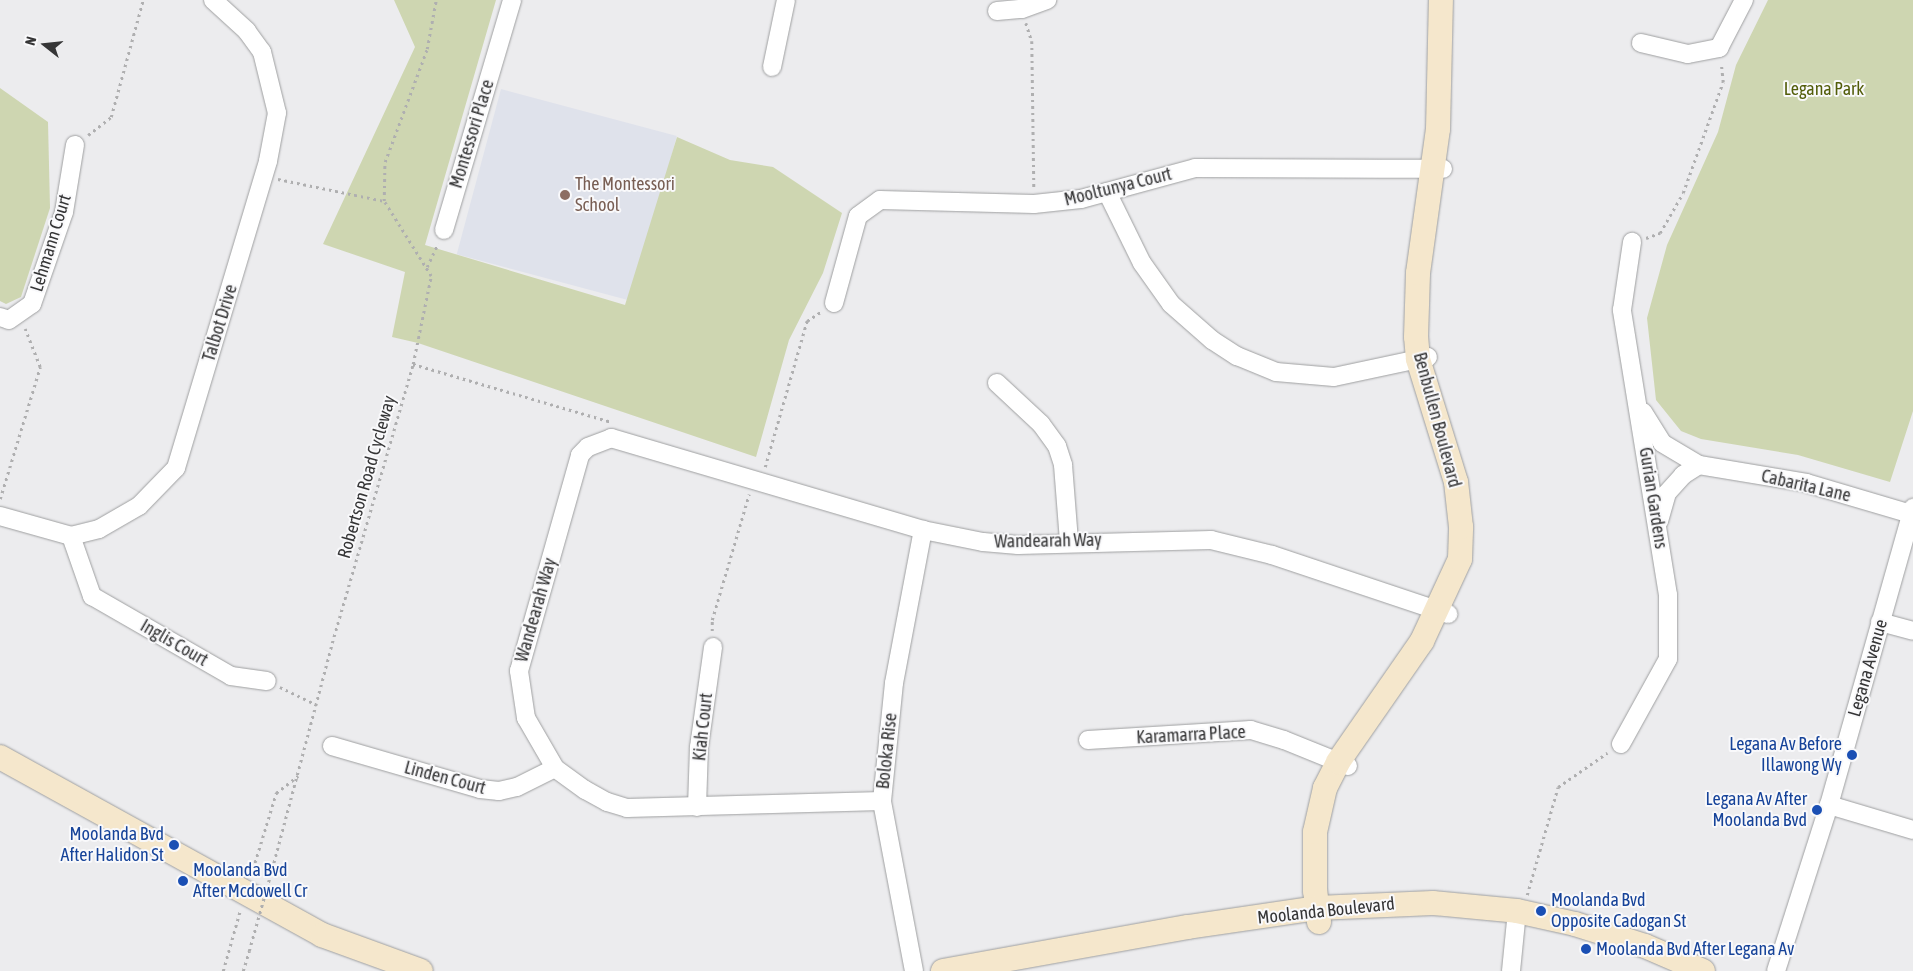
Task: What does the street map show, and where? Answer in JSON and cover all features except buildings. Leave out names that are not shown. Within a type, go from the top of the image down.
[{"type":"street","name":"Talbot Drive","points":[[0,516],[71,536],[99,529],[139,506],[176,468],[264,175],[277,113],[262,52],[247,31],[213,0]]},
{"type":"street","name":"Montessori Place","points":[[444,230],[512,0]]},
{"type":"street","points":[[772,67],[786,0]]},
{"type":"street","points":[[997,11],[1022,9],[1047,0]]},
{"type":"street","name":"Benbullen Boulevard","points":[[1324,914],[1316,818],[1325,788],[1402,689],[1466,571],[1472,526],[1465,477],[1423,358],[1425,294],[1438,169],[1442,0]]},
{"type":"street","name":"Benbullen Boulevard","points":[[1438,169],[1450,112],[1451,0]]},
{"type":"street","points":[[1641,43],[1688,54],[1719,48],[1744,0]]},
{"type":"street","name":"Lehmann Court","points":[[20,315],[32,304],[64,212],[74,145]]},
{"type":"street","name":"Mooltunya Court","points":[[834,303],[858,216],[880,200],[1034,204],[1081,199],[1195,168],[1438,169]]},
{"type":"street","points":[[1107,192],[1142,263],[1171,304],[1212,340],[1237,356],[1276,372],[1334,377],[1423,358]]},
{"type":"street","name":"Gurian Gardens","points":[[1621,744],[1668,659],[1668,595],[1622,310],[1632,242]]},
{"type":"street","points":[[0,317],[8,320],[20,315]]},
{"type":"street","points":[[997,383],[1041,424],[1057,446],[1064,474],[1068,541]]},
{"type":"street","name":"Cabarita Lane","points":[[1638,403],[1662,443],[1699,465],[1806,483],[1912,511]]},
{"type":"street","name":"Wandearah Way","points":[[882,801],[648,809],[607,802],[555,768],[526,718],[519,670],[580,455],[599,440],[611,438],[924,530],[1009,544],[1068,541],[1211,540],[1272,555],[1443,613]]},
{"type":"street","points":[[1657,528],[1667,493],[1683,475],[1699,465]]},
{"type":"street","name":"Legana Avenue","points":[[1776,971],[1829,805],[1912,511]]},
{"type":"street","name":"Boloka Rise","points":[[914,971],[882,801],[894,683],[924,530]]},
{"type":"street","name":"Inglis Court","points":[[71,536],[92,596],[231,676],[266,681]]},
{"type":"street","points":[[1880,622],[1913,631]]},
{"type":"street","name":"Kiah Court","points":[[697,807],[699,747],[713,647]]},
{"type":"street","name":"Karamarra Place","points":[[1088,740],[1251,730],[1343,764]]},
{"type":"street","name":"Linden Court","points":[[332,746],[480,789],[498,791],[517,787],[555,768]]},
{"type":"street","points":[[0,757],[322,935],[422,971]]},
{"type":"street","points":[[0,771],[299,937],[341,958],[380,971]]},
{"type":"street","points":[[1829,805],[1913,830]]},
{"type":"street","name":"Moolanda Boulevard","points":[[943,971],[1188,927],[1433,903],[1519,913],[1611,935],[1703,971]]},
{"type":"street","points":[[1511,971],[1519,913]]},
{"type":"street","name":"Moolanda Boulevard","points":[[1519,913],[1672,971]]},
{"type":"street","name":"Moolanda Boulevard","points":[[1014,971],[1324,914]]},
{"type":"path","points":[[74,145],[111,118],[143,0]]},
{"type":"path","points":[[427,267],[384,201],[386,162],[427,49],[436,0]]},
{"type":"path","points":[[1022,9],[1032,41],[1034,204]]},
{"type":"path","points":[[1632,242],[1660,234],[1683,193],[1723,82],[1719,48]]},
{"type":"path","points":[[264,175],[384,201]]},
{"type":"path","points":[[427,267],[444,230]]},
{"type":"path","name":"Robertson Road Cycleway","points":[[243,971],[413,364],[431,276],[427,267]]},
{"type":"path","points":[[713,647],[712,620],[807,321],[834,303]]},
{"type":"path","points":[[0,499],[40,367],[20,315]]},
{"type":"path","points":[[413,364],[616,423]]},
{"type":"path","points":[[266,681],[316,706]]},
{"type":"path","points":[[1519,913],[1558,788],[1621,744]]},
{"type":"path","points":[[250,878],[276,793],[298,776]]},
{"type":"path","points":[[223,971],[237,920]]},
{"type":"shaded area","name":"The Montessori School","points":[[501,89],[677,136],[633,301],[457,254]]},
{"type":"green space","points":[[394,0],[496,0],[425,245],[625,305],[677,137],[730,160],[773,167],[842,213],[823,273],[789,340],[756,457],[418,343],[392,337],[405,272],[323,244],[415,47]]},
{"type":"green space","name":"Legana Park","points":[[1768,0],[1913,0],[1913,411],[1890,482],[1798,455],[1701,439],[1681,431],[1656,400],[1647,318],[1667,245],[1718,132],[1736,65]]},
{"type":"green space","points":[[0,88],[48,122],[50,208],[21,297],[6,304],[0,301]]},
{"type":"place","name":"The Montessori School","points":[[565,195]]},
{"type":"place","name":"Legana Av Before Illawong Wy","points":[[1852,755]]},
{"type":"place","name":"Legana Av After Moolanda Bvd","points":[[1817,810]]},
{"type":"place","name":"Moolanda Bvd After Halidon St","points":[[174,845]]},
{"type":"place","name":"Moolanda Bvd After Mcdowell Cr","points":[[183,881]]},
{"type":"place","name":"Moolanda Bvd Opposite Cadogan St","points":[[1541,911]]},
{"type":"place","name":"Moolanda Bvd After Legana Av","points":[[1586,949]]}]
